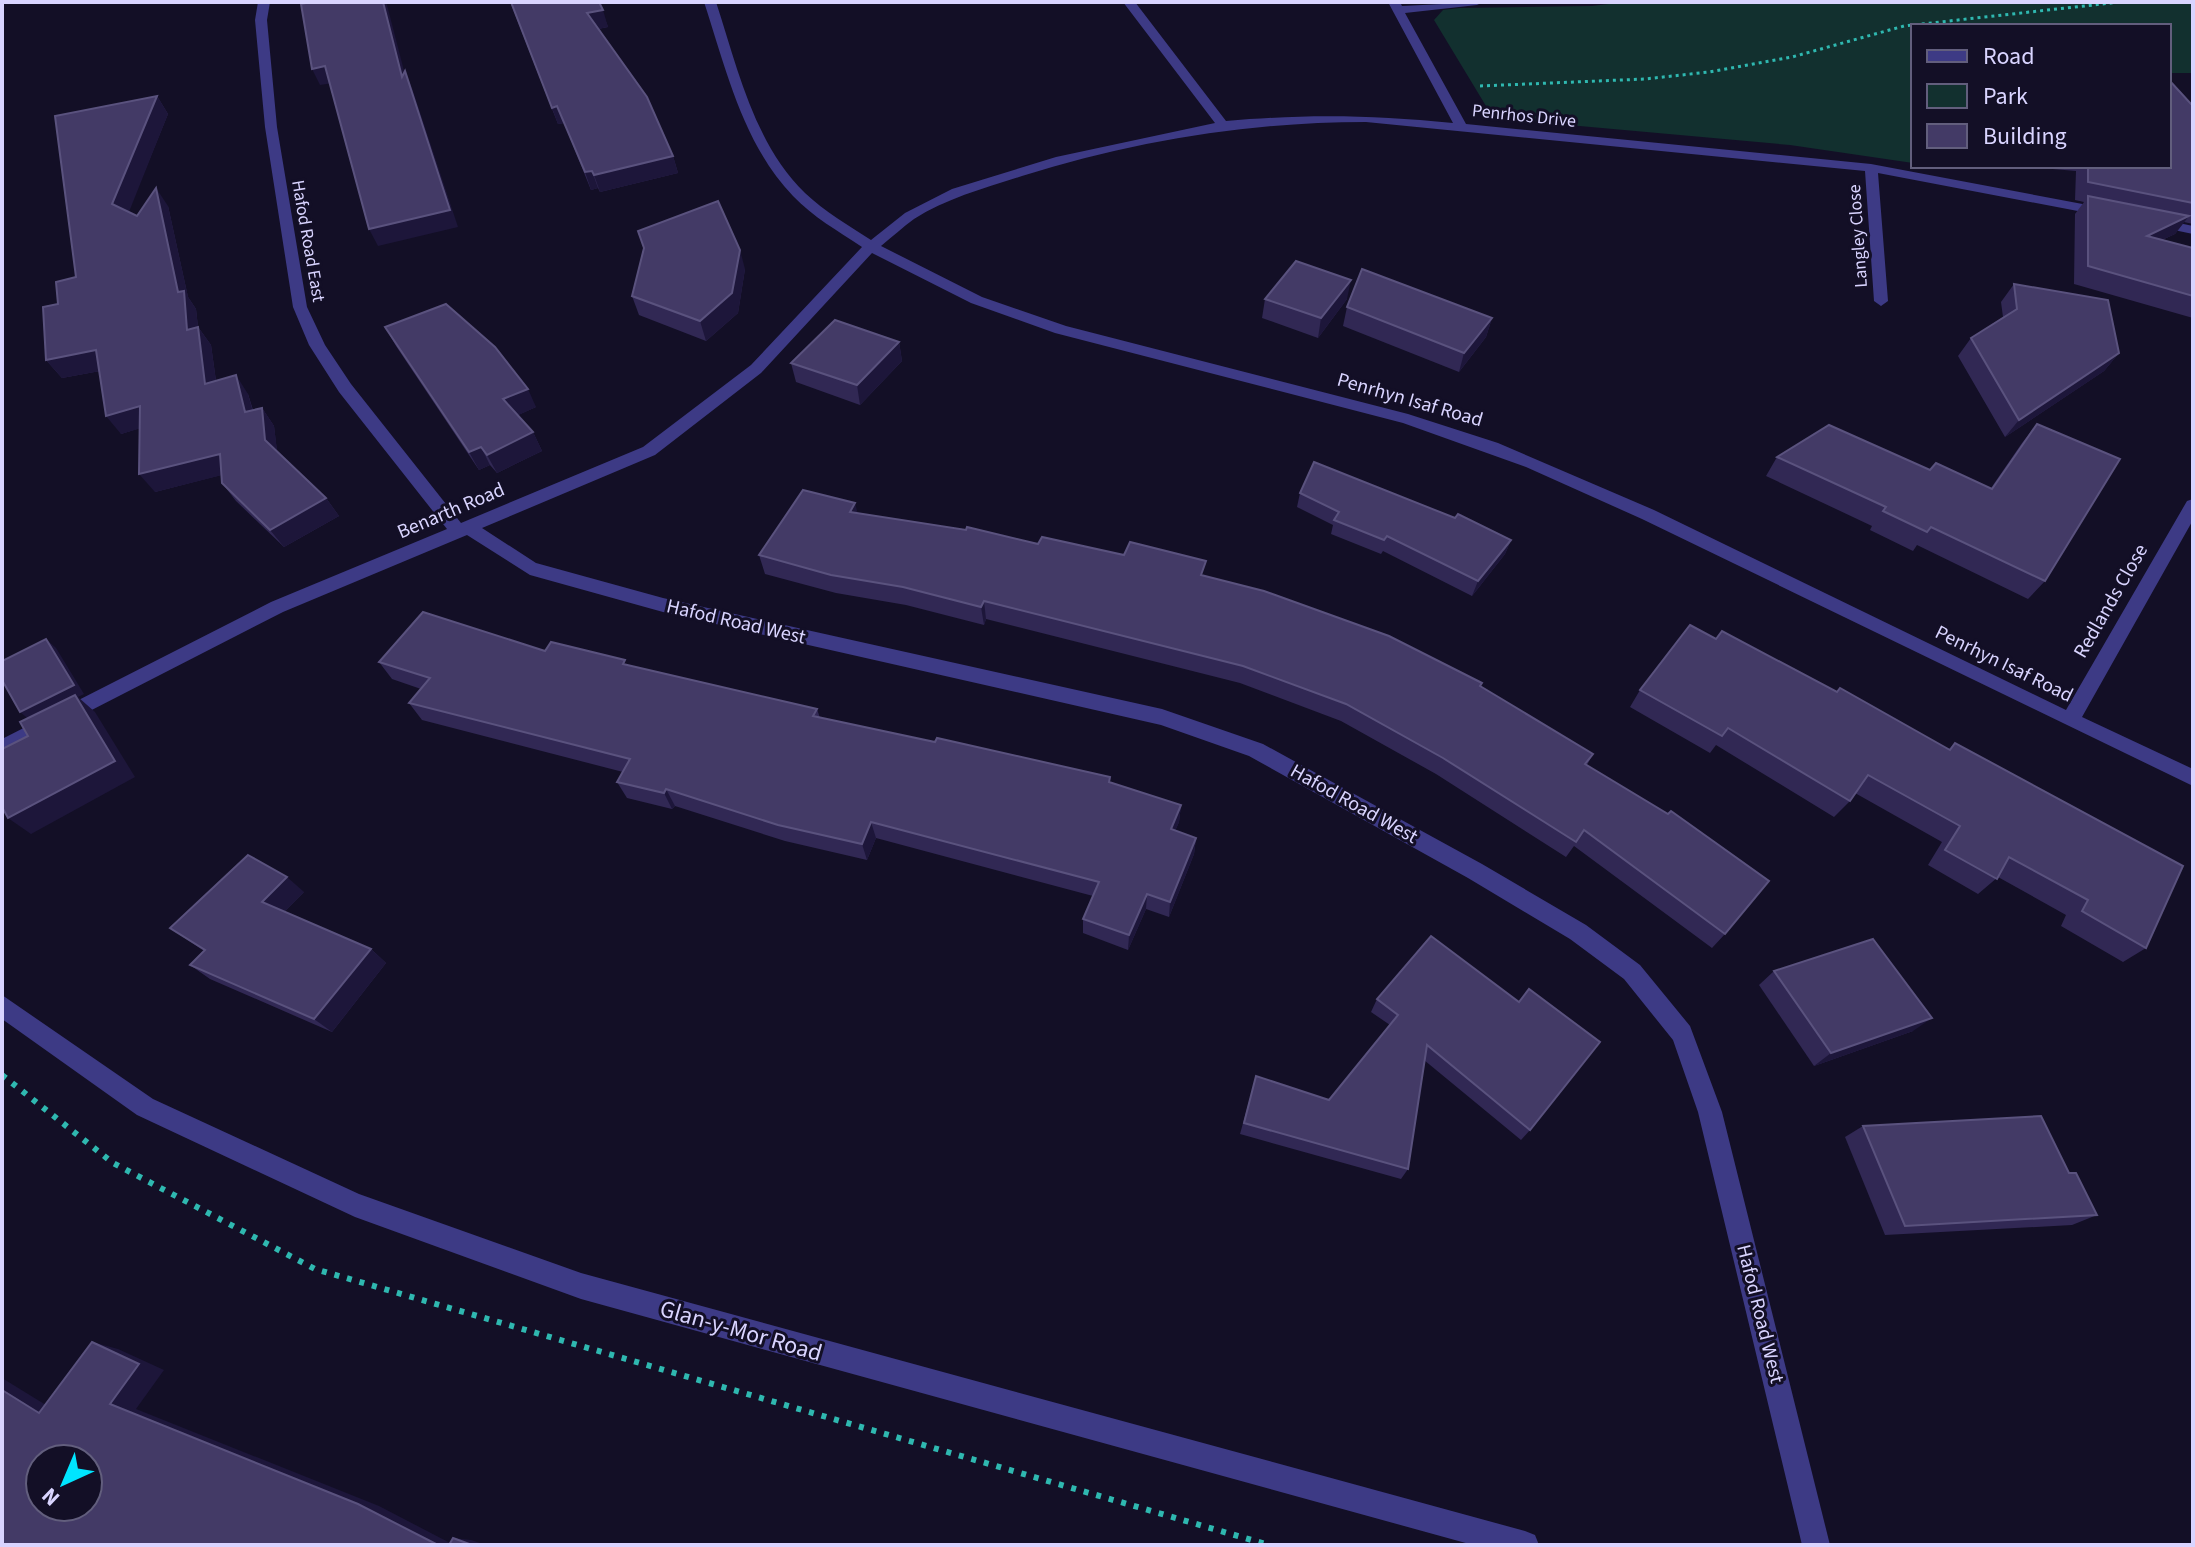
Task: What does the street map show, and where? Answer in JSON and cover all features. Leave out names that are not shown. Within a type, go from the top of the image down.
[{"type":"street","name":"Hafod Road East","points":[[264,2],[261,20],[271,127],[300,307],[317,345],[345,388],[464,530]]},
{"type":"street","name":"Penrhyn Isaf Road","points":[[710,2],[758,139],[786,184],[819,213],[869,248],[917,273],[1004,310],[1105,343],[1380,411],[1491,447],[1632,507],[2193,778]]},
{"type":"street","points":[[1129,2],[1223,125]]},
{"type":"street","points":[[1462,128],[1395,6],[1477,2]]},
{"type":"street","name":"Penrhos Drive","points":[[869,248],[910,216],[957,192],[1008,174],[1223,125],[1302,118],[1366,118],[1871,168],[2116,215]]},
{"type":"street","name":"Langley Close","points":[[1871,168],[1881,301]]},
{"type":"street","points":[[2147,221],[2193,230]]},
{"type":"street","name":"Benarth Road","points":[[2,748],[277,607],[649,451],[756,369],[869,248]]},
{"type":"street","name":"Redlands Close","points":[[2071,721],[2083,694],[2193,505]]},
{"type":"street","name":"Hafod Road West","points":[[464,530],[530,568],[678,608],[1162,717],[1256,750],[1475,871],[1578,932],[1632,972],[1682,1034],[1710,1112],[1816,1545]]},
{"type":"street","name":"Glan-y-Mor Road","points":[[2,1006],[145,1107],[355,1205],[581,1286],[1525,1545]]},
{"type":"path","points":[[1922,24],[2120,2]]},
{"type":"path","points":[[1440,88],[1645,79],[1709,72],[1792,57],[1911,25]]},
{"type":"path","points":[[2,1075],[113,1163],[315,1269],[1269,1545]]},
{"type":"green space","points":[[1625,2],[2193,2],[2193,73],[2171,73],[2171,24],[1911,24],[1911,163],[1790,145],[1502,119],[1489,111],[1434,20],[1443,10],[1460,8],[1592,6]]},
{"type":"building","points":[[383,2],[402,77],[405,71],[450,210],[369,229],[325,66],[312,69],[301,4]]},
{"type":"building","points":[[511,2],[599,2],[603,10],[587,13],[647,97],[673,156],[594,175],[592,171],[585,172],[557,106],[552,108]]},
{"type":"building","points":[[2171,82],[2193,104],[2193,203],[2088,182],[2088,168],[2171,168]]},
{"type":"building","points":[[157,96],[112,204],[137,216],[156,188],[178,292],[184,291],[187,330],[198,327],[205,384],[236,375],[245,412],[262,408],[265,440],[326,498],[270,530],[222,483],[220,454],[139,474],[140,406],[106,416],[96,350],[46,360],[43,307],[58,304],[56,282],[76,277],[55,116]]},
{"type":"building","points":[[2088,196],[2189,216],[2147,236],[2193,248],[2193,296],[2088,266]]},
{"type":"building","points":[[718,201],[740,250],[732,293],[700,321],[632,296],[644,248],[638,231]]},
{"type":"building","points":[[1296,261],[1351,280],[1321,318],[1265,299]]},
{"type":"building","points":[[1362,269],[1492,318],[1464,353],[1347,307]]},
{"type":"building","points":[[2014,284],[2108,300],[2119,353],[2019,420],[1971,338],[2017,309]]},
{"type":"building","points":[[446,304],[495,347],[528,389],[503,399],[533,432],[487,455],[481,447],[469,452],[385,327]]},
{"type":"building","points":[[835,320],[899,342],[857,385],[791,363]]},
{"type":"building","points":[[2037,424],[2120,459],[2045,581],[1931,527],[1927,532],[1883,511],[1886,507],[1777,457],[1829,425],[1930,470],[1936,463],[1992,489]]},
{"type":"building","points":[[1314,462],[1455,518],[1458,514],[1511,540],[1478,581],[1387,536],[1384,540],[1334,520],[1339,512],[1300,493]]},
{"type":"building","points":[[803,490],[855,503],[850,512],[966,530],[967,527],[1038,544],[1042,537],[1124,555],[1130,542],[1206,561],[1201,575],[1264,591],[1389,636],[1482,683],[1480,686],[1593,754],[1585,764],[1668,814],[1671,811],[1769,881],[1725,934],[1584,830],[1576,842],[1443,758],[1346,704],[1243,666],[984,601],[981,607],[903,587],[831,575],[759,555]]},
{"type":"building","points":[[423,612],[545,651],[551,642],[625,660],[623,664],[817,709],[813,716],[935,742],[937,738],[1110,777],[1109,782],[1181,805],[1171,829],[1196,838],[1170,902],[1147,894],[1129,935],[1083,919],[1099,882],[871,822],[862,844],[778,825],[666,789],[664,793],[617,782],[630,759],[409,703],[430,678],[379,662]]},
{"type":"building","points":[[1690,625],[1716,639],[1722,631],[1837,692],[1840,688],[1950,750],[1955,743],[2183,866],[2146,948],[2082,911],[2088,900],[2009,857],[1997,879],[1945,850],[1960,826],[1868,775],[1850,801],[1728,728],[1722,736],[1640,690]]},
{"type":"building","points":[[46,639],[74,685],[20,712],[2,680],[2,661]]},
{"type":"building","points":[[75,695],[115,761],[8,818],[2,807],[2,749],[28,736],[20,722]]},
{"type":"building","points":[[248,855],[287,877],[262,902],[371,949],[314,1019],[190,965],[205,950],[170,928]]},
{"type":"building","points":[[1431,936],[1519,1002],[1529,989],[1600,1042],[1530,1130],[1427,1045],[1408,1169],[1244,1123],[1256,1076],[1329,1100],[1398,1015],[1377,999]]},
{"type":"building","points":[[1873,939],[1932,1018],[1831,1053],[1774,971]]},
{"type":"building","points":[[2041,1116],[2069,1173],[2076,1173],[2097,1215],[1905,1226],[1863,1126]]},
{"type":"building","points":[[92,1342],[139,1364],[110,1404],[358,1504],[438,1545],[2,1545],[2,1390],[39,1413]]},
{"type":"building","points":[[453,1538],[472,1545],[449,1545]]}]
